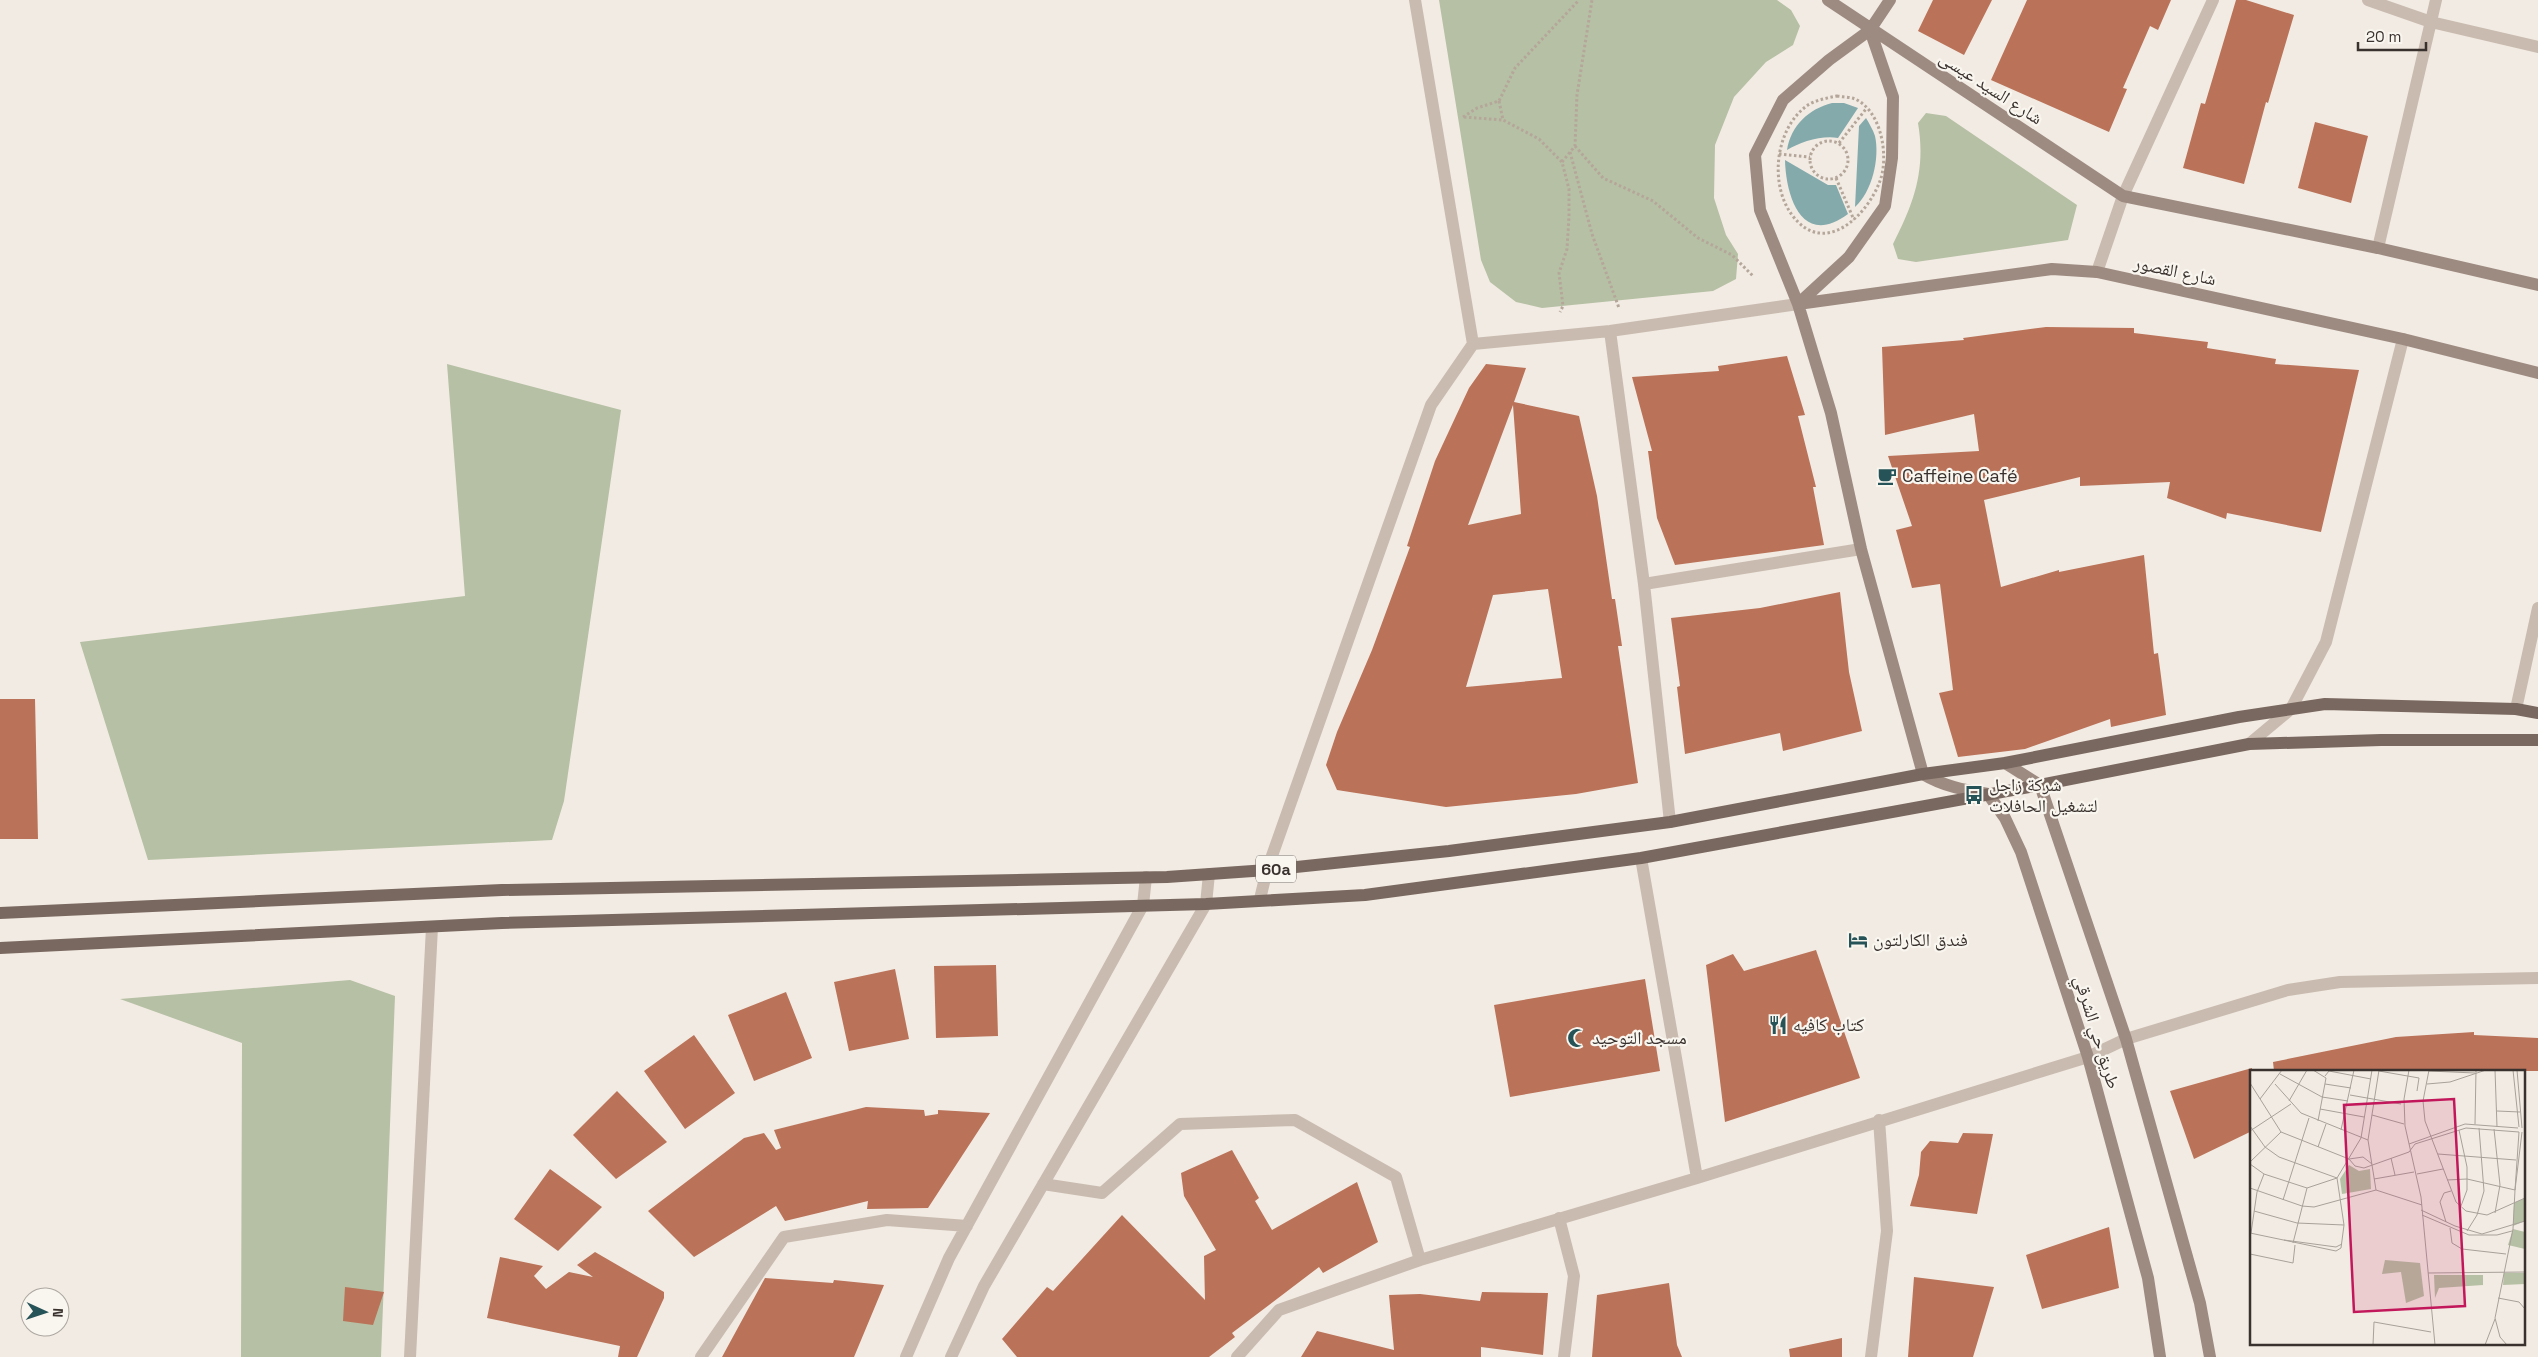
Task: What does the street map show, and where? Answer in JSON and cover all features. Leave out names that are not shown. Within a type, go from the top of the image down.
[{"type":"main road","name":"60a","points":[[0,914],[502,890],[1146,877],[1266,870],[1449,851],[1670,822],[1923,774],[2004,763],[2239,717],[2325,704],[2516,708],[2538,713]]},
{"type":"main road","name":"60a","points":[[0,948],[432,927],[1206,904],[1260,899],[1365,895],[1641,858],[2040,785],[2249,744],[2381,740],[2538,740]]},
{"type":"street","points":[[1260,899],[1266,870],[1432,405],[1473,344],[1415,0]]},
{"type":"street","name":"شارع السيد عيسى","points":[[1828,0],[1870,30],[2123,196]]},
{"type":"street","points":[[1890,0],[1870,30],[1829,60],[1783,100],[1754,155],[1760,210],[1798,304],[1831,413],[1860,549],[1923,774],[1945,785],[1988,794]]},
{"type":"street","points":[[2097,272],[2123,196],[2213,0]]},
{"type":"street","points":[[2368,0],[2431,22],[2538,47]]},
{"type":"street","points":[[2378,248],[2436,0]]},
{"type":"street","points":[[1473,344],[1610,331],[1798,304],[1849,257],[1885,206],[1892,158],[1893,97],[1870,30]]},
{"type":"street","points":[[2123,196],[2378,248],[2538,285]]},
{"type":"street","name":"شارع القصور","points":[[1798,304],[2052,269],[2097,272],[2403,339],[2538,373]]},
{"type":"street","points":[[1610,331],[1644,584],[1670,822]]},
{"type":"street","points":[[2249,744],[2292,709],[2326,642],[2403,339]]},
{"type":"street","points":[[1644,584],[1860,549]]},
{"type":"street","points":[[2516,708],[2538,608]]},
{"type":"street","points":[[2004,763],[2040,785],[2126,1039],[2200,1303],[2210,1357]]},
{"type":"street","name":"طريق حي الشرقي","points":[[1988,794],[2005,818],[2021,852],[2088,1057],[2148,1278],[2160,1357]]},
{"type":"street","points":[[1641,858],[1697,1178]]},
{"type":"street","points":[[951,1357],[984,1286],[1206,904],[1209,874]]},
{"type":"street","points":[[906,1357],[949,1258],[1142,905],[1146,877]]},
{"type":"street","points":[[410,1357],[432,927]]},
{"type":"street","points":[[1237,1357],[1279,1310],[1420,1260],[1697,1178],[1879,1120],[2088,1057],[2126,1039],[2288,990],[2340,982],[2538,978]]},
{"type":"street","points":[[1043,1184],[1102,1193],[1180,1124],[1296,1120],[1396,1177],[1420,1260]]},
{"type":"street","points":[[1871,1357],[1887,1231],[1879,1120]]},
{"type":"street","points":[[1559,1218],[1574,1276],[1564,1357]]},
{"type":"street","points":[[701,1357],[784,1237],[887,1220],[967,1226]]},
{"type":"path","points":[[1503,120],[1499,101],[1515,68],[1579,0]]},
{"type":"path","points":[[1562,162],[1575,146],[1577,95],[1592,0]]},
{"type":"path","points":[[1837,96],[1856,100],[1866,109],[1879,129],[1883,149],[1882,174],[1872,197],[1854,220],[1841,229],[1828,233],[1807,228],[1798,222],[1786,205],[1779,183],[1779,154],[1790,127],[1808,105],[1837,96]]},
{"type":"path","points":[[1499,101],[1477,108],[1463,117],[1503,120],[1540,139],[1562,162],[1569,189],[1569,216],[1567,249],[1559,273],[1563,306],[1560,312]]},
{"type":"path","points":[[1839,143],[1866,109]]},
{"type":"path","points":[[1829,140],[1839,143],[1846,150],[1848,160],[1846,170],[1830,180],[1819,178],[1812,171],[1811,151],[1819,143],[1829,140]]},
{"type":"path","points":[[1575,146],[1603,178],[1653,200],[1698,238],[1732,255],[1753,276]]},
{"type":"path","points":[[1570,152],[1592,234],[1619,308]]},
{"type":"path","points":[[1779,154],[1810,157]]},
{"type":"path","points":[[1836,178],[1854,220]]},
{"type":"green space","points":[[1439,0],[1777,0],[1791,10],[1800,26],[1793,45],[1766,62],[1734,97],[1715,145],[1714,198],[1726,235],[1738,254],[1736,279],[1713,291],[1542,308],[1516,302],[1490,282],[1481,260]]},
{"type":"green space","points":[[1926,113],[1946,116],[2077,205],[2068,240],[1916,262],[1898,259],[1893,244],[1907,214],[1916,186],[1920,156],[1918,123]]},
{"type":"green space","points":[[447,364],[621,410],[564,801],[552,840],[148,860],[80,642],[465,596]]},
{"type":"green space","points":[[350,980],[395,996],[381,1357],[241,1357],[242,1043],[120,999]]},
{"type":"water","points":[[1832,103],[1844,103],[1858,108],[1838,138],[1825,137],[1811,140],[1787,150],[1792,133],[1802,119],[1816,109]]},
{"type":"water","points":[[1866,118],[1875,136],[1875,164],[1866,193],[1855,207],[1859,126]]},
{"type":"water","points":[[1785,160],[1828,185],[1836,185],[1848,214],[1832,223],[1819,225],[1808,222],[1800,214],[1793,202],[1786,174]]},
{"type":"building","points":[[1933,0],[1992,0],[1964,55],[1918,31]]},
{"type":"building","points":[[2027,0],[2171,0],[2158,30],[2150,26],[2123,88],[2127,89],[2109,132],[1991,80]]},
{"type":"building","points":[[2236,0],[2246,0],[2294,15],[2268,103],[2266,102],[2244,184],[2183,168],[2201,103],[2205,104]]},
{"type":"building","points":[[2315,122],[2368,136],[2351,203],[2298,188]]},
{"type":"building","points":[[2046,327],[2134,328],[2134,333],[2208,342],[2207,348],[2276,359],[2275,364],[2359,370],[2321,532],[2227,513],[2226,519],[2167,498],[2170,482],[2080,486],[2080,477],[1984,500],[2001,587],[2059,570],[2059,572],[2144,555],[2154,654],[2158,653],[2166,715],[2111,727],[2110,719],[2025,749],[1958,757],[1939,693],[1953,690],[1940,584],[1912,588],[1896,530],[1912,526],[1888,456],[1979,451],[1974,414],[1885,435],[1882,347],[1964,340],[1963,338]]},
{"type":"building","points":[[1787,356],[1805,415],[1798,416],[1816,487],[1813,487],[1824,545],[1675,565],[1657,518],[1648,451],[1652,451],[1632,377],[1719,371],[1718,366]]},
{"type":"building","points":[[1486,364],[1526,368],[1514,402],[1579,416],[1597,496],[1612,599],[1615,599],[1622,646],[1618,646],[1638,783],[1576,794],[1446,807],[1337,790],[1326,765],[1337,732],[1372,650],[1410,547],[1407,546],[1435,461],[1469,388]],"holes":[[[1513,405],[1521,514],[1468,525]],[[1548,589],[1562,678],[1466,687],[1493,595]]]},
{"type":"building","points":[[1840,592],[1849,672],[1862,731],[1783,751],[1780,733],[1685,754],[1677,687],[1680,686],[1671,618],[1760,608]]},
{"type":"building","points":[[0,699],[35,699],[38,839],[0,839]]},
{"type":"building","name":"كتاب كافيه","points":[[1816,950],[1860,1078],[1725,1122],[1706,965],[1733,954],[1744,971]]},
{"type":"building","points":[[996,965],[998,1036],[936,1038],[934,966]]},
{"type":"building","points":[[895,969],[909,1039],[849,1051],[834,982]]},
{"type":"building","name":"مسجد التوحيد","points":[[1645,979],[1660,1071],[1510,1097],[1494,1005]]},
{"type":"building","points":[[786,992],[812,1058],[754,1081],[728,1015]]},
{"type":"building","points":[[2474,1032],[2474,1035],[2538,1038],[2538,1071],[2274,1070],[2273,1062],[2396,1037]]},
{"type":"building","points":[[694,1035],[735,1093],[685,1129],[644,1071]]},
{"type":"building","points":[[2252,1068],[2250,1070],[2250,1132],[2194,1159],[2170,1091]]},
{"type":"building","points":[[617,1091],[667,1142],[616,1179],[573,1135]]},
{"type":"building","points":[[866,1107],[924,1110],[925,1116],[938,1114],[938,1110],[990,1113],[928,1208],[867,1209],[868,1201],[785,1221],[776,1206],[694,1257],[648,1211],[744,1138],[764,1133],[776,1150],[781,1148],[774,1130]]},
{"type":"building","points":[[1963,1133],[1993,1134],[1977,1214],[1910,1206],[1919,1175],[1921,1152],[1930,1141],[1958,1143]]},
{"type":"building","points":[[1232,1150],[1259,1198],[1255,1201],[1272,1230],[1357,1182],[1378,1242],[1323,1273],[1319,1267],[1232,1333],[1235,1337],[1209,1357],[1017,1357],[1002,1339],[1047,1287],[1053,1291],[1122,1215],[1205,1300],[1204,1256],[1216,1250],[1184,1196],[1181,1173]]},
{"type":"building","points":[[550,1169],[602,1207],[558,1251],[514,1219]]},
{"type":"building","points":[[2109,1227],[2119,1288],[2042,1309],[2026,1255]]},
{"type":"building","points":[[595,1252],[664,1292],[664,1298],[637,1357],[618,1357],[620,1346],[487,1318],[500,1257],[543,1266],[534,1276],[546,1289],[569,1272],[593,1277],[577,1265]]},
{"type":"building","points":[[1914,1277],[1994,1287],[1973,1357],[1908,1357]]},
{"type":"building","points":[[765,1278],[833,1283],[834,1280],[884,1285],[854,1357],[722,1357]]},
{"type":"building","points":[[1669,1283],[1677,1345],[1682,1357],[1592,1357],[1597,1295]]},
{"type":"building","points":[[345,1287],[384,1292],[373,1325],[343,1321]]},
{"type":"building","points":[[1482,1292],[1548,1293],[1543,1355],[1481,1347],[1481,1357],[1301,1357],[1317,1331],[1394,1350],[1389,1295],[1420,1294],[1480,1301]]},
{"type":"building","points":[[1842,1338],[1842,1357],[1790,1357],[1789,1349]]},
{"type":"place","name":"Caffeine Café","points":[[1887,476]]},
{"type":"place","name":"شركة زاجل لتشغيل الحافلات","points":[[1974,795]]},
{"type":"place","name":"فندق الكارلتون","points":[[1858,940]]},
{"type":"place","name":"كتاب كافيه","points":[[1778,1025]]},
{"type":"place","name":"مسجد التوحيد","points":[[1577,1038]]}]
